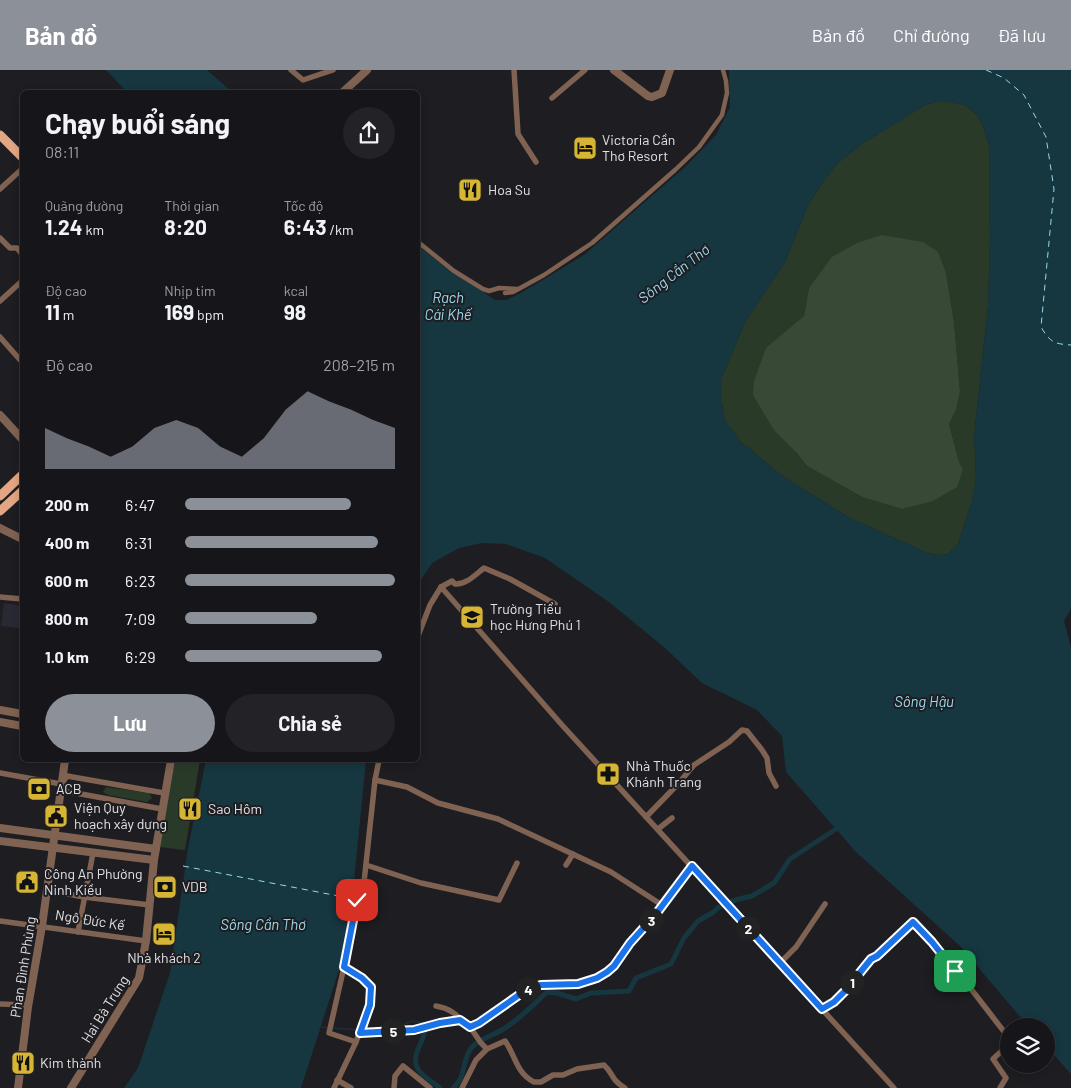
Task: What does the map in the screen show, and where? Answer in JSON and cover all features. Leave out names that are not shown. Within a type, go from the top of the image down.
[{"type":"main road","points":[[0,135],[20,155]]},
{"type":"main road","points":[[0,496],[20,477]]},
{"type":"main road","points":[[0,511],[20,493]]},
{"type":"street","points":[[291,70],[303,80],[333,70]]},
{"type":"street","points":[[345,90],[367,70]]},
{"type":"street","points":[[514,70],[518,134],[536,162]]},
{"type":"street","points":[[552,98],[585,70]]},
{"type":"street","points":[[614,70],[648,96],[652,97],[662,93],[670,70]]},
{"type":"street","points":[[505,293],[518,289],[571,258],[592,243],[699,147],[722,115],[726,93],[726,81],[723,70]]},
{"type":"street","points":[[0,189],[20,171]]},
{"type":"street","points":[[0,238],[10,248],[16,248],[20,252]]},
{"type":"street","points":[[420,244],[454,271],[483,289],[490,292],[499,288],[518,289]]},
{"type":"street","points":[[0,301],[20,282]]},
{"type":"street","points":[[0,337],[20,360]]},
{"type":"street","points":[[0,415],[20,437]]},
{"type":"street","points":[[0,528],[20,538]]},
{"type":"street","points":[[420,631],[430,605],[441,587],[452,581],[455,584],[466,582],[484,568],[494,574],[510,579],[555,604]]},
{"type":"street","points":[[441,587],[562,725],[894,1088]]},
{"type":"street","points":[[0,597],[20,599]]},
{"type":"street","points":[[0,710],[20,714]]},
{"type":"street","points":[[0,722],[20,726]]},
{"type":"street","points":[[646,817],[694,765],[729,742],[742,730],[747,731],[767,758],[769,773],[776,786]]},
{"type":"street","name":"Phan Đình Phùng","points":[[18,1088],[28,1005],[42,926],[65,762]]},
{"type":"street","name":"Hai Bà Trưng","points":[[71,1088],[139,978],[146,941],[154,860],[171,762]]},
{"type":"street","points":[[356,1042],[329,1033],[344,967],[355,899],[362,901],[374,780],[378,762]]},
{"type":"street","points":[[0,773],[61,784]]},
{"type":"street","points":[[61,784],[67,776],[164,793]]},
{"type":"street","points":[[374,780],[406,787],[438,803],[498,819],[611,872],[662,905]]},
{"type":"street","points":[[61,784],[65,792],[162,809]]},
{"type":"street","points":[[658,829],[672,818]]},
{"type":"street","points":[[0,828],[156,849]]},
{"type":"street","points":[[0,841],[154,860]]},
{"type":"street","points":[[78,932],[92,853]]},
{"type":"street","points":[[566,865],[573,854]]},
{"type":"street","points":[[366,865],[421,883],[499,900],[517,863]]},
{"type":"street","points":[[470,1027],[479,1023],[529,988],[541,985],[578,984],[602,975],[614,966],[630,943],[692,866]]},
{"type":"street","points":[[47,890],[84,897],[150,905]]},
{"type":"street","points":[[780,963],[796,948],[824,904]]},
{"type":"street","name":"Ngô Đức Kế","points":[[0,921],[146,941]]},
{"type":"street","points":[[822,1009],[834,1002],[871,959],[877,956],[913,922],[978,997],[1000,1026]]},
{"type":"street","points":[[334,1088],[361,1031],[370,1005],[371,987],[362,978],[344,967]]},
{"type":"street","points":[[0,1004],[28,1005]]},
{"type":"street","points":[[436,1006],[453,1011],[460,1020],[470,1027],[487,1049]]},
{"type":"street","points":[[361,1031],[409,1031],[424,1026],[460,1020]]},
{"type":"street","points":[[462,1088],[476,1060],[487,1049],[505,1041],[513,1053],[518,1069],[534,1082],[541,1082],[552,1075],[563,1075],[577,1068],[604,1065],[615,1082],[625,1088]]},
{"type":"street","points":[[1000,1052],[993,1059],[1000,1069]]},
{"type":"street","points":[[394,1088],[396,1076],[404,1066],[430,1088]]},
{"type":"street","points":[[1000,1088],[1006,1078],[1003,1073]]},
{"type":"street","points":[[337,1080],[351,1088]]},
{"type":"shaded area","points":[[4,603],[20,606],[19,628],[1,626]]},
{"type":"green space","points":[[944,101],[965,105],[976,114],[982,123],[989,145],[990,241],[988,306],[974,436],[976,479],[972,501],[958,544],[948,554],[937,555],[925,552],[848,517],[781,475],[741,442],[725,421],[722,404],[722,377],[745,322],[785,262],[808,205],[824,180],[838,163],[863,143],[927,104]],"holes":[[[946,273],[954,322],[960,392],[956,410],[949,424],[959,462],[963,469],[902,509],[862,497],[807,466],[796,452],[786,333],[804,316],[809,288]]]},
{"type":"green space","points":[[882,235],[923,242],[938,252],[946,273],[954,322],[960,392],[956,410],[949,424],[959,462],[963,469],[957,487],[933,501],[902,509],[862,497],[807,466],[774,430],[753,395],[754,381],[766,348],[804,316],[809,288],[832,257],[857,243]]},
{"type":"green space","points":[[175,762],[200,762],[185,850],[159,847]]},
{"type":"green space","points":[[106,787],[149,793],[152,798],[147,802],[108,795],[103,792]]},
{"type":"water","points":[[106,70],[207,70],[230,90],[125,90]]},
{"type":"water","name":"Sông Hậu","points":[[729,70],[1071,70],[1071,609],[1064,621],[1071,648],[1071,1074],[1055,1056],[1055,1018],[1021,1018],[960,946],[856,852],[786,772],[782,736],[757,710],[702,683],[665,648],[609,602],[545,558],[506,544],[482,543],[459,548],[432,563],[420,581],[420,248],[495,300],[506,300],[584,255],[685,167],[716,135],[730,107]],"holes":[[[944,101],[965,105],[976,114],[982,123],[989,145],[990,241],[988,306],[974,436],[976,479],[972,501],[958,544],[948,554],[937,555],[925,552],[848,517],[781,475],[741,442],[725,421],[722,404],[722,377],[745,322],[785,262],[808,205],[824,180],[838,163],[863,143],[927,104]]]},
{"type":"water","name":"Sông Cần Thơ","points":[[206,762],[366,762],[348,942],[301,1088],[124,1088],[138,1068],[170,973],[188,848]]},
{"type":"waterway","points":[[453,1088],[460,1079],[472,1047],[479,1041],[514,1022],[547,992],[576,999],[591,993],[629,991],[636,978],[671,964],[684,938],[698,921],[719,907],[735,900],[752,896],[774,883],[790,859],[836,829]]},
{"type":"waterway","points":[[395,1028],[412,1021],[425,1023]]},
{"type":"waterway","points":[[321,1027],[329,1028]]},
{"type":"waterway","points":[[333,1028],[359,1030]]},
{"type":"waterway","points":[[425,1030],[416,1056],[417,1067],[424,1076],[440,1088]]},
{"type":"ferry route","points":[[986,70],[1004,78],[1024,95],[1046,137],[1054,189],[1041,327],[1053,341],[1071,345]]},
{"type":"ferry route","points":[[183,866],[349,898]]},
{"type":"place","name":"Victoria Cần Thơ Resort","points":[[585,148]]},
{"type":"place","name":"Hoa Su","points":[[470,190]]},
{"type":"place","name":"Trường Tiểu học Hưng Phú 1","points":[[472,617]]},
{"type":"place","name":"Nhà Thuốc Khánh Trang","points":[[608,774]]},
{"type":"place","name":"ACB","points":[[39,789]]},
{"type":"place","name":"Sao Hôm","points":[[190,809]]},
{"type":"place","name":"Viện Quy hoạch xây dựng","points":[[56,816]]},
{"type":"place","name":"Công An Phường Ninh Kiều","points":[[27,882]]},
{"type":"place","name":"VDB","points":[[165,887]]},
{"type":"place","name":"Nhà khách 2","points":[[164,934]]},
{"type":"place","name":"Kim thành","points":[[23,1063]]},
{"type":"route","points":[[357,900],[344,967],[362,978],[371,987],[370,1005],[360,1033],[414,1030],[460,1020],[470,1027],[479,1023],[529,988],[552,984],[578,984],[602,975],[620,959],[630,943],[656,914],[692,866],[822,1009],[834,1002],[871,959],[877,956],[913,922],[955,971]]},
{"type":"water label","name":"Rạch Cái Khế","points":[[448,306]]}]
